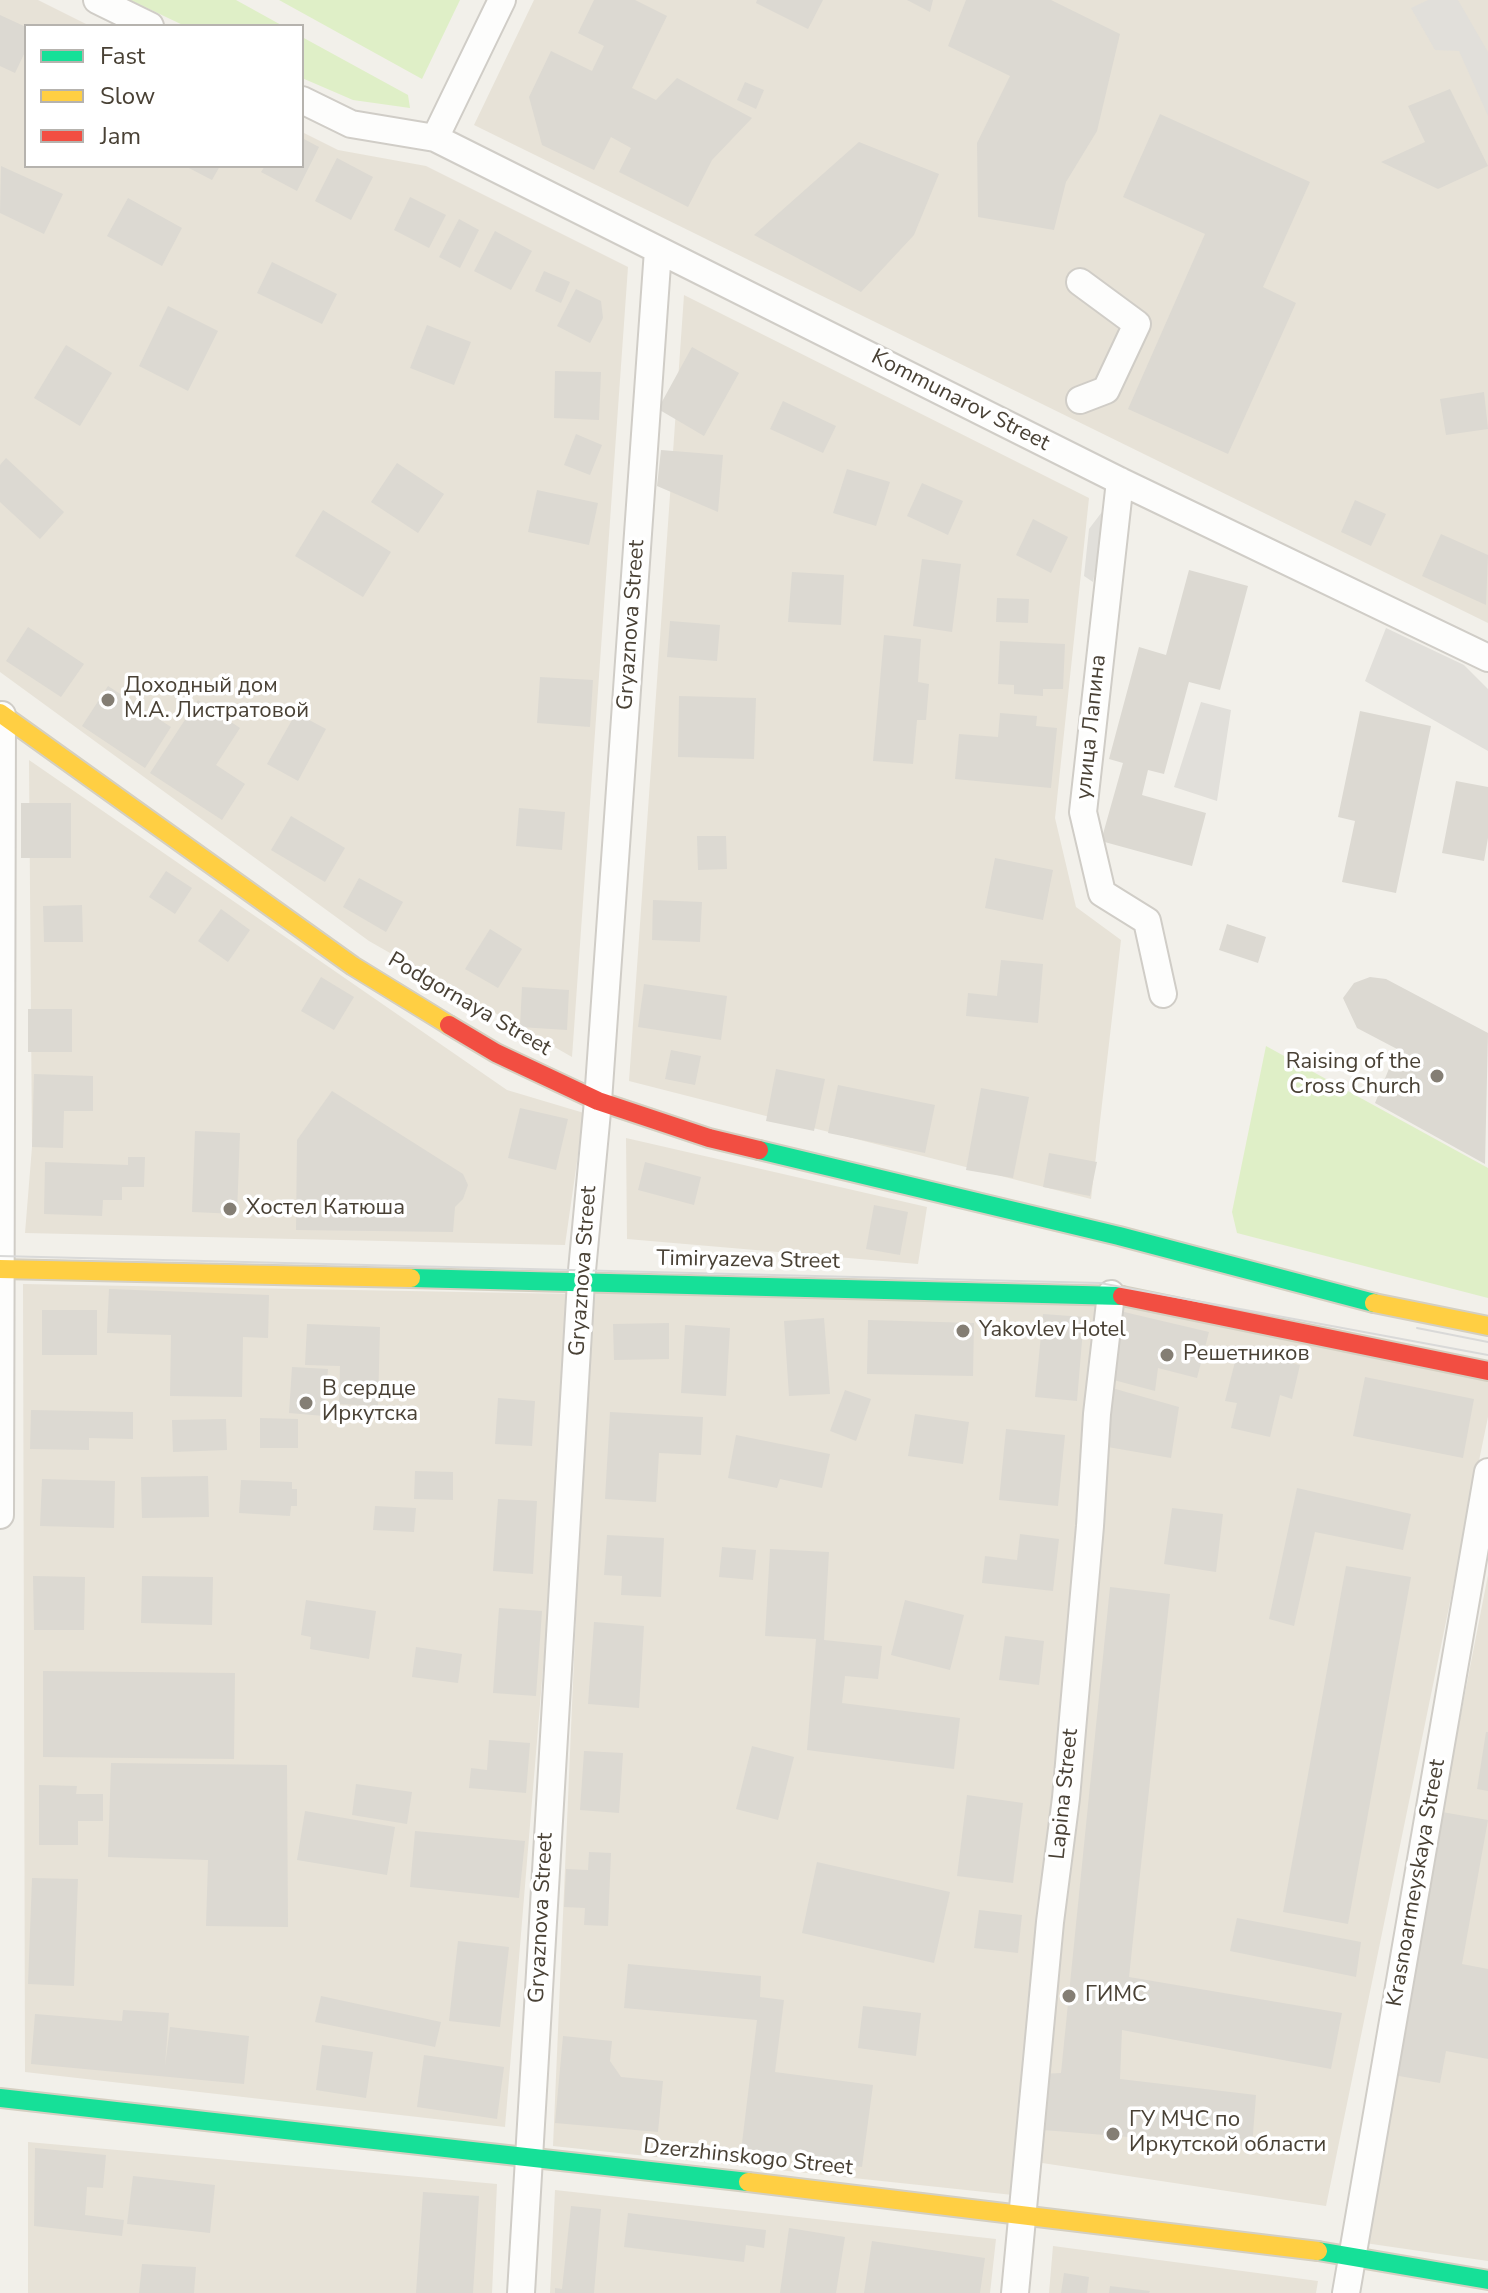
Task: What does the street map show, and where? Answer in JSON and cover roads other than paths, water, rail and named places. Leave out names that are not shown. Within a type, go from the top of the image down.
[{"type":"street","points":[[97,0],[146,24]]},
{"type":"street","points":[[435,138],[502,0]]},
{"type":"street","name":"Kommunarov Street","points":[[304,101],[351,124],[435,138],[1120,481],[1488,658]]},
{"type":"street","name":"Gryaznova Street","points":[[521,2293],[581,1281],[598,1101],[658,250]]},
{"type":"street","points":[[1080,282],[1137,324],[1106,390],[1080,400]]},
{"type":"street","name":"улица Лапина","points":[[1120,481],[1083,812],[1102,893],[1147,921],[1163,994]]},
{"type":"street","points":[[0,1515],[1,714]]},
{"type":"street","name":"Podgornaya Street","points":[[1,714],[353,966],[496,1053],[598,1101],[709,1138],[1119,1236],[1386,1306],[1488,1326]]},
{"type":"street","name":"Timiryazeva Street","points":[[1,1269],[1111,1294],[1488,1371]]},
{"type":"street","name":"Lapina Street","points":[[1015,2293],[1020,2213],[1066,1798],[1097,1414],[1111,1294]]},
{"type":"street","name":"Krasnoarmeyskaya Street","points":[[1346,2293],[1488,1472]]},
{"type":"street","name":"Dzerzhinskogo Street","points":[[0,2098],[1020,2213],[1353,2256],[1488,2280]]},
{"type":"tram line","points":[[0,1256],[1100,1283],[1488,1355]]},
{"type":"tram line","points":[[1417,1328],[1488,1342]]},
{"type":"place","name":"Доходный дом М.А. Листратовой","points":[[108,700]]},
{"type":"place","name":"Raising of the Cross Church","points":[[1437,1076]]},
{"type":"place","name":"Хостел Катюша","points":[[230,1209]]},
{"type":"place","name":"Yakovlev Hotel","points":[[963,1331]]},
{"type":"place","name":"Решетников","points":[[1167,1355]]},
{"type":"place","name":"В сердце Иркутска","points":[[306,1403]]},
{"type":"place","name":"ГИМС","points":[[1069,1996]]},
{"type":"place","name":"ГУ МЧС по Иркутской области","points":[[1113,2134]]}]
